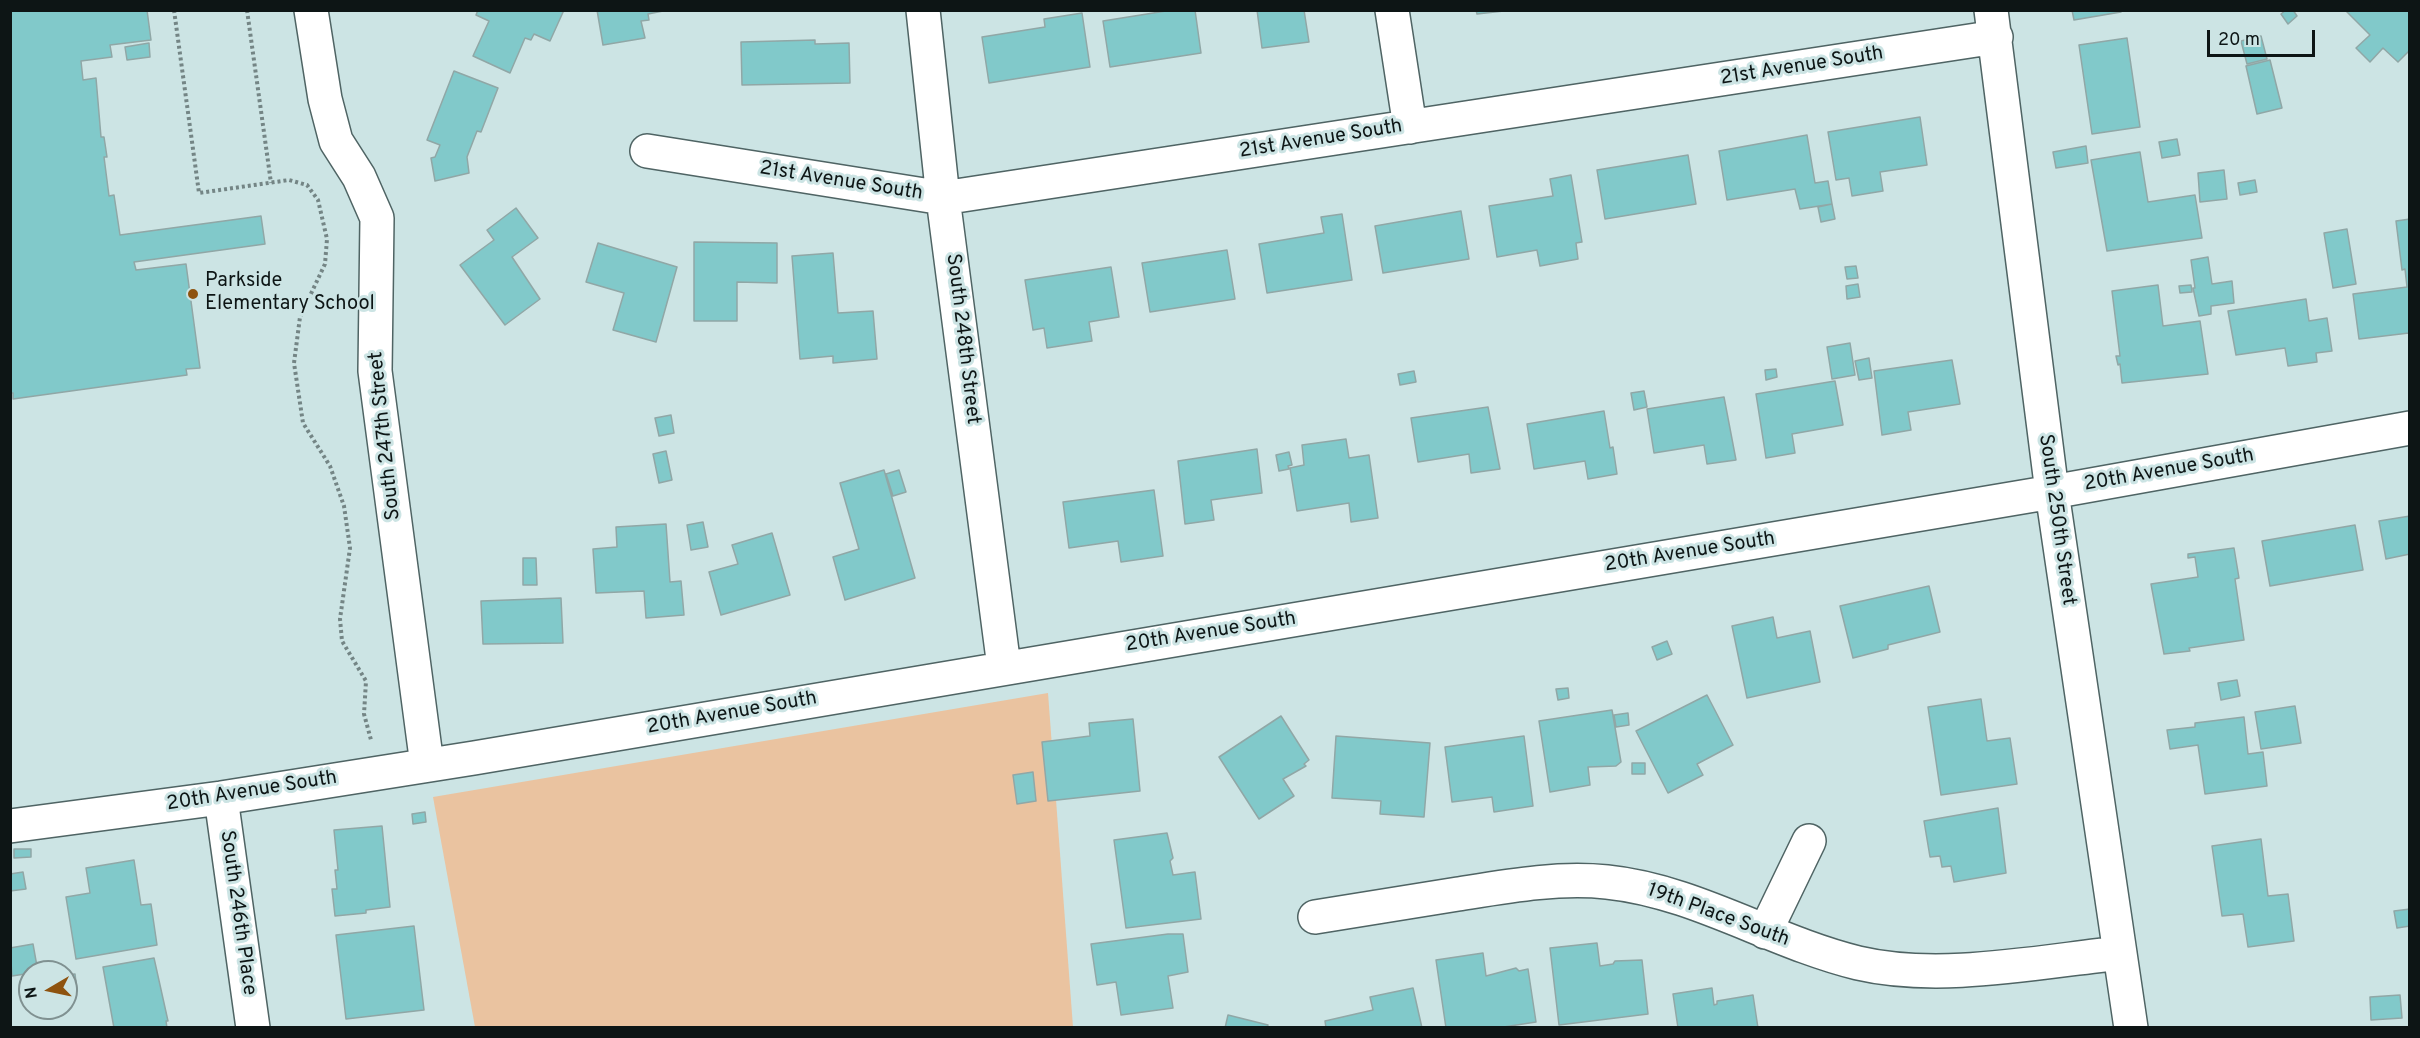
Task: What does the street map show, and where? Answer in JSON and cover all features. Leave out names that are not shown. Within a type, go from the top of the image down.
[{"type":"street","name":"South 247th Street","points":[[311,10],[325,99],[336,141],[359,177],[377,218],[375,371],[427,765]]},
{"type":"street","name":"South 248th Street","points":[[923,10],[943,198],[1004,667]]},
{"type":"street","points":[[1392,10],[1410,127]]},
{"type":"street","name":"21st Avenue South","points":[[647,151],[943,198],[1410,127],[1993,24]]},
{"type":"street","name":"South 250th Street","points":[[1993,24],[2052,492],[2131,1028]]},
{"type":"street","name":"20th Avenue South","points":[[10,826],[221,798],[427,765],[2052,492],[2409,428]]},
{"type":"street","name":"South 246th Place","points":[[221,798],[253,1028]]},
{"type":"street","points":[[1765,932],[1809,841]]},
{"type":"street","name":"19th Place South","points":[[1315,917],[1531,882],[1590,881],[1627,885],[1659,892],[1765,932],[1860,963],[1907,969],[1975,969],[2120,953]]},
{"type":"path","points":[[174,10],[199,194],[289,180],[307,185],[318,200],[323,217],[327,239],[325,264],[300,317],[294,363],[303,423],[330,466],[344,506],[350,548],[340,620],[342,641],[366,681],[364,714],[380,772]]},
{"type":"path","points":[[247,10],[271,183]]},
{"type":"shaded area","points":[[1048,693],[1073,1027],[475,1027],[433,797]]},
{"type":"building","points":[[10,10],[147,10],[151,40],[110,45],[112,57],[81,61],[83,80],[96,78],[101,137],[104,137],[107,157],[104,157],[109,196],[114,195],[120,235],[261,216],[265,244],[134,262],[136,270],[186,264],[200,368],[186,369],[187,375],[13,399],[13,393],[10,393]]},
{"type":"building","points":[[478,10],[564,10],[550,41],[534,34],[531,40],[525,38],[510,73],[473,56],[489,21],[476,15]]},
{"type":"building","points":[[597,10],[668,10],[648,14],[649,20],[641,21],[645,38],[603,45]]},
{"type":"building","points":[[1172,10],[1195,10],[1201,53],[1110,67],[1103,21]]},
{"type":"building","points":[[1257,10],[1304,10],[1309,42],[1262,48]]},
{"type":"building","points":[[1476,10],[1513,10],[1477,14]]},
{"type":"building","points":[[2072,10],[2121,10],[2121,12],[2074,20]]},
{"type":"building","points":[[2286,10],[2293,10],[2297,16],[2288,24],[2281,14]]},
{"type":"building","points":[[2345,10],[2410,10],[2410,50],[2398,62],[2383,48],[2370,62],[2356,48],[2370,35]]},
{"type":"building","points":[[1082,13],[1090,67],[989,83],[982,37],[1045,27],[1044,19]]},
{"type":"building","points":[[2261,36],[2267,59],[2247,64],[2241,41]]},
{"type":"building","points":[[2127,38],[2140,127],[2092,134],[2079,45]]},
{"type":"building","points":[[815,40],[815,44],[849,43],[850,83],[742,85],[741,42]]},
{"type":"building","points":[[149,43],[150,57],[127,60],[125,47]]},
{"type":"building","points":[[2270,60],[2282,108],[2257,114],[2246,66]]},
{"type":"building","points":[[454,71],[498,88],[481,132],[477,131],[467,157],[469,173],[435,181],[431,158],[435,157],[440,145],[427,140]]},
{"type":"building","points":[[1920,117],[1927,165],[1880,172],[1883,191],[1852,196],[1849,178],[1836,180],[1828,132]]},
{"type":"building","points":[[1807,135],[1815,183],[1828,181],[1832,204],[1800,209],[1795,189],[1727,200],[1719,151]]},
{"type":"building","points":[[2177,139],[2180,155],[2162,158],[2159,142]]},
{"type":"building","points":[[2086,146],[2088,163],[2056,168],[2053,152]]},
{"type":"building","points":[[2140,152],[2148,202],[2195,195],[2202,238],[2107,251],[2091,160]]},
{"type":"building","points":[[1688,155],[1696,204],[1605,219],[1597,170]]},
{"type":"building","points":[[2224,170],[2227,199],[2200,202],[2198,173]]},
{"type":"building","points":[[1571,175],[1582,242],[1576,243],[1578,259],[1540,266],[1537,250],[1497,257],[1489,206],[1553,196],[1550,179]]},
{"type":"building","points":[[2255,180],[2257,192],[2240,195],[2238,183]]},
{"type":"building","points":[[1832,204],[1835,219],[1821,222],[1818,207]]},
{"type":"building","points":[[516,208],[538,238],[512,257],[540,299],[505,325],[460,265],[494,240],[487,230]]},
{"type":"building","points":[[1461,211],[1469,259],[1383,273],[1375,226]]},
{"type":"building","points":[[1342,214],[1352,280],[1267,293],[1259,244],[1324,233],[1321,217]]},
{"type":"building","points":[[2410,219],[2410,335],[2409,333],[2359,339],[2353,294],[2407,287],[2405,269],[2402,270],[2396,221]]},
{"type":"building","points":[[2347,229],[2356,284],[2333,288],[2324,233]]},
{"type":"building","points":[[694,242],[777,243],[777,283],[737,282],[737,321],[694,321]]},
{"type":"building","points":[[598,243],[677,267],[656,342],[613,330],[624,293],[586,282]]},
{"type":"building","points":[[1227,250],[1235,299],[1150,312],[1142,263]]},
{"type":"building","points":[[833,253],[838,313],[873,311],[877,359],[833,363],[833,356],[800,359],[792,256]]},
{"type":"building","points":[[2208,257],[2212,284],[2232,281],[2234,303],[2211,306],[2211,314],[2199,316],[2193,288],[2195,288],[2191,260]]},
{"type":"building","points":[[1856,266],[1858,278],[1847,279],[1845,267]]},
{"type":"building","points":[[1111,267],[1119,317],[1089,322],[1092,341],[1047,348],[1044,328],[1033,330],[1025,280]]},
{"type":"building","points":[[1858,284],[1860,297],[1847,299],[1846,286]]},
{"type":"building","points":[[2158,285],[2163,326],[2200,321],[2208,374],[2122,383],[2120,364],[2118,365],[2116,356],[2120,356],[2112,291]]},
{"type":"building","points":[[2191,285],[2192,292],[2180,293],[2179,286]]},
{"type":"building","points":[[2306,299],[2309,321],[2327,318],[2332,351],[2316,353],[2317,362],[2288,366],[2285,348],[2236,355],[2228,311]]},
{"type":"building","points":[[1850,343],[1855,375],[1832,379],[1827,347]]},
{"type":"building","points":[[1869,358],[1872,378],[1859,380],[1855,361]]},
{"type":"building","points":[[1952,360],[1960,404],[1908,412],[1911,430],[1882,435],[1874,371]]},
{"type":"building","points":[[1776,369],[1777,377],[1766,380],[1765,370]]},
{"type":"building","points":[[1414,371],[1416,382],[1400,385],[1398,374]]},
{"type":"building","points":[[1835,381],[1843,425],[1792,434],[1795,453],[1766,458],[1756,394]]},
{"type":"building","points":[[1644,391],[1647,407],[1634,410],[1631,393]]},
{"type":"building","points":[[1724,397],[1736,460],[1707,464],[1704,445],[1654,453],[1647,409]]},
{"type":"building","points":[[1488,407],[1500,469],[1471,473],[1469,454],[1418,462],[1411,418]]},
{"type":"building","points":[[1604,411],[1617,474],[1588,479],[1585,461],[1534,469],[1527,424]]},
{"type":"building","points":[[671,415],[674,433],[659,436],[655,418]]},
{"type":"building","points":[[1346,439],[1349,458],[1369,455],[1378,518],[1351,522],[1349,503],[1297,511],[1290,468],[1304,465],[1302,445]]},
{"type":"building","points":[[1257,449],[1262,493],[1211,500],[1214,520],[1185,524],[1178,461]]},
{"type":"building","points":[[666,451],[672,480],[659,483],[653,454]]},
{"type":"building","points":[[1289,452],[1292,465],[1288,466],[1289,469],[1279,471],[1276,455]]},
{"type":"building","points":[[884,470],[915,578],[845,600],[833,557],[859,549],[840,483]]},
{"type":"building","points":[[899,470],[906,492],[893,496],[886,474]]},
{"type":"building","points":[[1154,490],[1163,556],[1121,562],[1118,541],[1069,548],[1063,502]]},
{"type":"building","points":[[2410,516],[2410,554],[2386,559],[2379,521]]},
{"type":"building","points":[[703,522],[708,547],[691,550],[687,525]]},
{"type":"building","points":[[666,524],[670,582],[681,581],[684,615],[646,618],[644,591],[596,593],[593,549],[617,547],[616,527]]},
{"type":"building","points":[[2355,525],[2363,570],[2270,586],[2262,541]]},
{"type":"building","points":[[772,533],[790,595],[721,615],[709,572],[738,564],[732,545]]},
{"type":"building","points":[[2234,548],[2239,578],[2235,579],[2244,640],[2164,654],[2151,584],[2198,577],[2195,557],[2188,558],[2188,554]]},
{"type":"building","points":[[523,558],[536,558],[537,585],[523,585]]},
{"type":"building","points":[[1929,586],[1940,632],[1888,645],[1888,649],[1853,658],[1840,606]]},
{"type":"building","points":[[561,598],[563,643],[483,644],[481,601]]},
{"type":"building","points":[[1773,617],[1777,638],[1810,631],[1820,682],[1747,698],[1732,626]]},
{"type":"building","points":[[1667,641],[1672,654],[1657,660],[1652,647]]},
{"type":"building","points":[[2237,680],[2240,696],[2221,700],[2218,683]]},
{"type":"building","points":[[1568,688],[1569,698],[1558,700],[1556,689]]},
{"type":"building","points":[[1707,695],[1733,745],[1697,764],[1703,775],[1668,793],[1636,731]]},
{"type":"building","points":[[1981,699],[1987,741],[2010,738],[2017,784],[1941,795],[1928,707]]},
{"type":"building","points":[[2295,706],[2301,743],[2261,749],[2255,712]]},
{"type":"building","points":[[1612,710],[1621,762],[1616,766],[1588,767],[1590,785],[1550,792],[1539,721]]},
{"type":"building","points":[[1628,713],[1629,725],[1616,727],[1614,715]]},
{"type":"building","points":[[1281,716],[1309,760],[1304,764],[1306,766],[1283,779],[1294,796],[1259,819],[1219,757]]},
{"type":"building","points":[[2244,717],[2248,754],[2263,752],[2267,786],[2205,794],[2198,745],[2170,749],[2167,730],[2195,727],[2195,723]]},
{"type":"building","points":[[1133,719],[1140,791],[1048,801],[1042,742],[1090,736],[1089,723]]},
{"type":"building","points":[[1336,736],[1430,743],[1424,817],[1380,814],[1381,801],[1332,798]]},
{"type":"building","points":[[1524,736],[1533,806],[1494,812],[1492,797],[1452,802],[1445,747]]},
{"type":"building","points":[[1632,763],[1645,763],[1645,774],[1632,774]]},
{"type":"building","points":[[1033,772],[1036,801],[1017,804],[1013,775]]},
{"type":"building","points":[[1998,808],[2006,873],[1954,882],[1951,866],[1942,867],[1940,856],[1930,857],[1924,821]]},
{"type":"building","points":[[425,812],[426,822],[413,824],[412,814]]},
{"type":"building","points":[[382,826],[390,907],[366,910],[366,913],[335,916],[332,889],[337,889],[335,870],[338,870],[334,830]]},
{"type":"building","points":[[1167,833],[1173,858],[1170,861],[1173,875],[1195,872],[1201,919],[1126,928],[1114,840]]},
{"type":"building","points":[[2261,839],[2268,896],[2288,894],[2294,941],[2248,947],[2243,914],[2222,916],[2212,846]]},
{"type":"building","points":[[14,849],[31,849],[31,857],[14,858]]},
{"type":"building","points":[[134,860],[141,905],[151,904],[157,945],[76,959],[66,897],[90,893],[86,868]]},
{"type":"building","points":[[23,872],[26,889],[10,891],[10,874]]},
{"type":"building","points":[[2410,909],[2410,926],[2397,928],[2394,911]]},
{"type":"building","points":[[414,926],[424,1010],[346,1019],[336,935]]},
{"type":"building","points":[[1183,934],[1188,972],[1168,976],[1173,1008],[1121,1015],[1116,982],[1097,985],[1091,944]]},
{"type":"building","points":[[1597,943],[1600,966],[1613,964],[1615,961],[1642,960],[1648,1014],[1559,1025],[1550,948]]},
{"type":"building","points":[[33,944],[36,960],[18,960],[18,975],[12,976],[10,948]]},
{"type":"building","points":[[1483,953],[1486,976],[1516,968],[1519,971],[1528,969],[1536,1022],[1497,1028],[1446,1028],[1436,960]]},
{"type":"building","points":[[154,958],[168,1021],[166,1021],[167,1028],[114,1028],[103,967]]},
{"type":"building","points":[[1413,988],[1422,1028],[1326,1028],[1325,1021],[1373,1010],[1370,997]]},
{"type":"building","points":[[1712,988],[1714,1005],[1717,1001],[1753,995],[1758,1028],[1678,1028],[1673,994]]},
{"type":"building","points":[[2400,995],[2402,1018],[2371,1020],[2370,997]]},
{"type":"building","points":[[1228,1015],[1268,1025],[1267,1028],[1225,1028]]},
{"type":"place","name":"Parkside Elementary School","points":[[193,294]]}]
